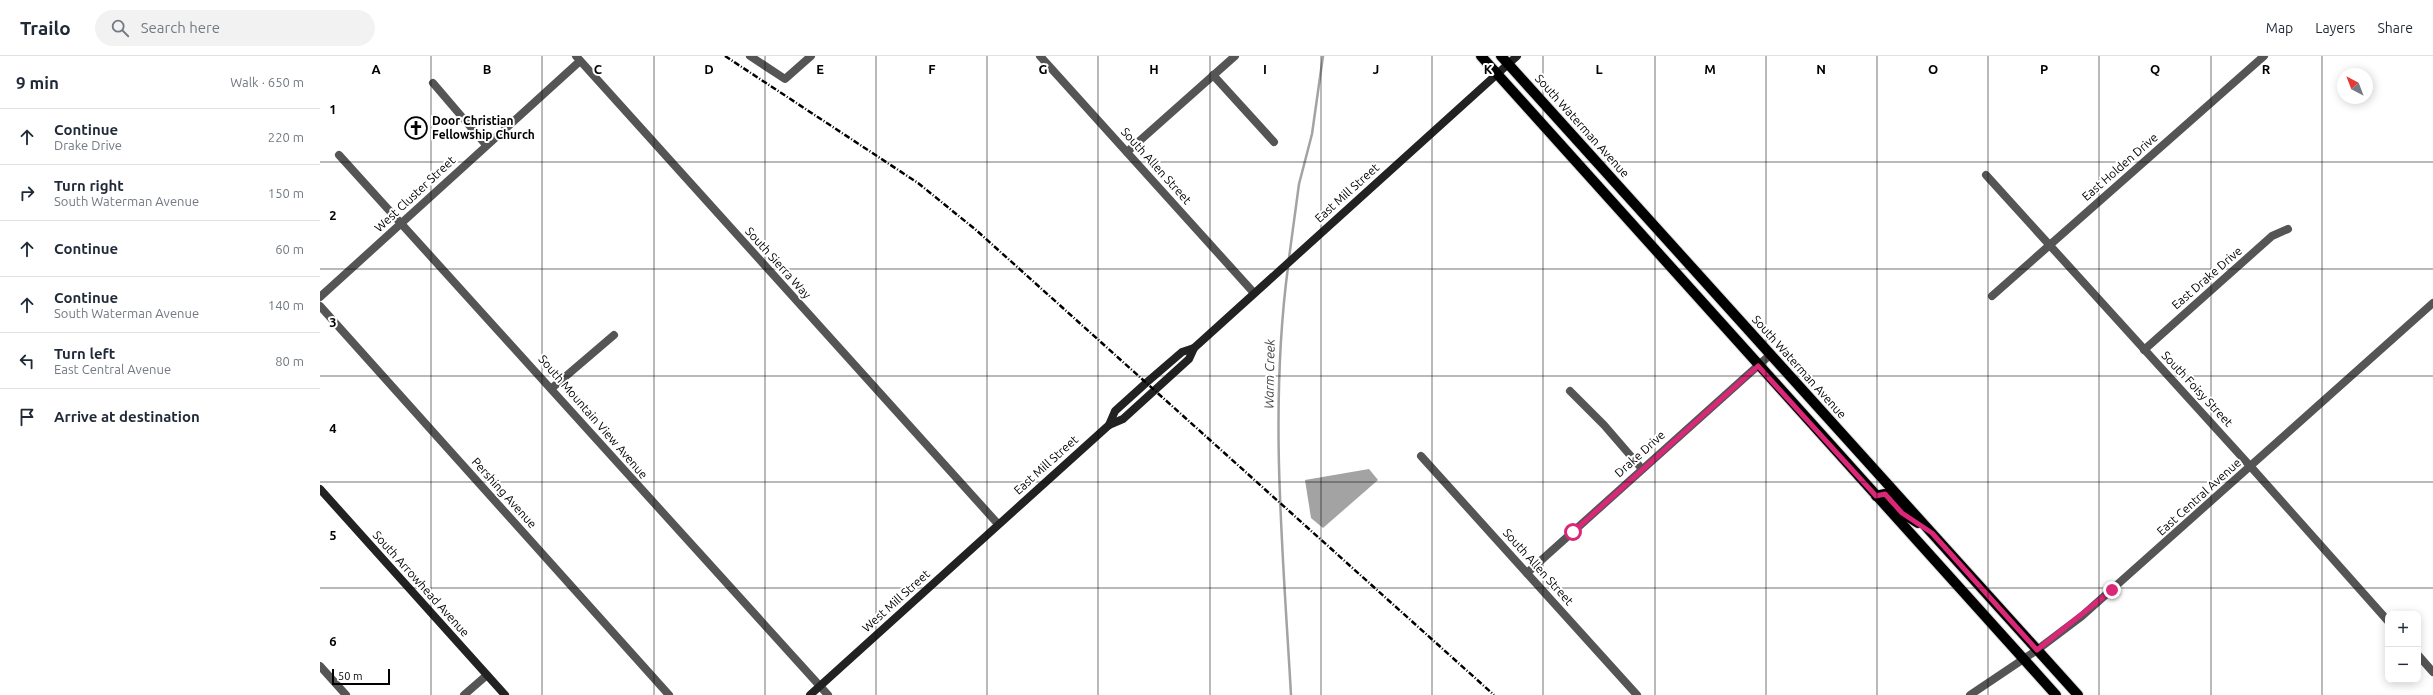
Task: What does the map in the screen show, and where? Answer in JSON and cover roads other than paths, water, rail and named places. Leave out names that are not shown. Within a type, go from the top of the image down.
[{"type":"main road","points":[[1481,56],[1758,366],[2056,695]]},
{"type":"main road","name":"South Waterman Avenue","points":[[1501,56],[2078,695]]},
{"type":"main road","name":"East Mill Street","points":[[998,524],[1109,425],[1115,411],[1146,383],[1182,352],[1194,348],[1517,56]]},
{"type":"main road","name":"South Arrowhead Avenue","points":[[320,489],[505,695]]},
{"type":"main road","points":[[1876,496],[1885,494],[1902,513],[1932,533]]},
{"type":"main road","name":"West Mill Street","points":[[810,695],[998,524]]},
{"type":"street","points":[[750,56],[785,79],[812,56]]},
{"type":"street","name":"South Allen Street","points":[[1040,56],[1254,293]]},
{"type":"street","points":[[1127,152],[1235,56]]},
{"type":"street","name":"East Holden Drive","points":[[1992,296],[2264,56]]},
{"type":"street","name":"West Cluster Street","points":[[320,297],[486,145],[578,58]]},
{"type":"street","name":"South Sierra Way","points":[[578,58],[998,524]]},
{"type":"street","points":[[1213,75],[1274,142]]},
{"type":"street","points":[[433,83],[486,145]]},
{"type":"street","name":"South Mountain View Avenue","points":[[339,155],[552,388],[651,501],[828,695]]},
{"type":"street","name":"South Foisy Street","points":[[1986,175],[2251,467],[2385,618]]},
{"type":"street","name":"East Drake Drive","points":[[2144,350],[2272,236],[2288,229]]},
{"type":"street","name":"East Central Avenue","points":[[1970,695],[2037,650],[2100,600],[2251,467],[2433,303]]},
{"type":"street","name":"Pershing Avenue","points":[[320,306],[670,695]]},
{"type":"street","points":[[552,388],[614,334]]},
{"type":"street","name":"Drake Drive","points":[[1527,573],[1771,354]]},
{"type":"street","points":[[1570,391],[1604,425],[1642,469]]},
{"type":"street","name":"South Allen Street","points":[[1421,456],[1637,695]]},
{"type":"street","points":[[2421,658],[2433,672]]},
{"type":"street","points":[[320,666],[346,695]]},
{"type":"street","points":[[464,695],[486,675]]},
{"type":"waterway","name":"Warm Creek","points":[[1289,258],[1299,184],[1312,134],[1323,56]]},
{"type":"waterway","name":"Warm Creek","points":[[1288,267],[1282,321],[1278,428],[1279,481],[1291,695]]},
{"type":"railway","points":[[725,56],[918,183],[976,230],[1494,695]]},
{"type":"place","name":"Door Christian Fellowship Church","points":[[416,128]]}]
